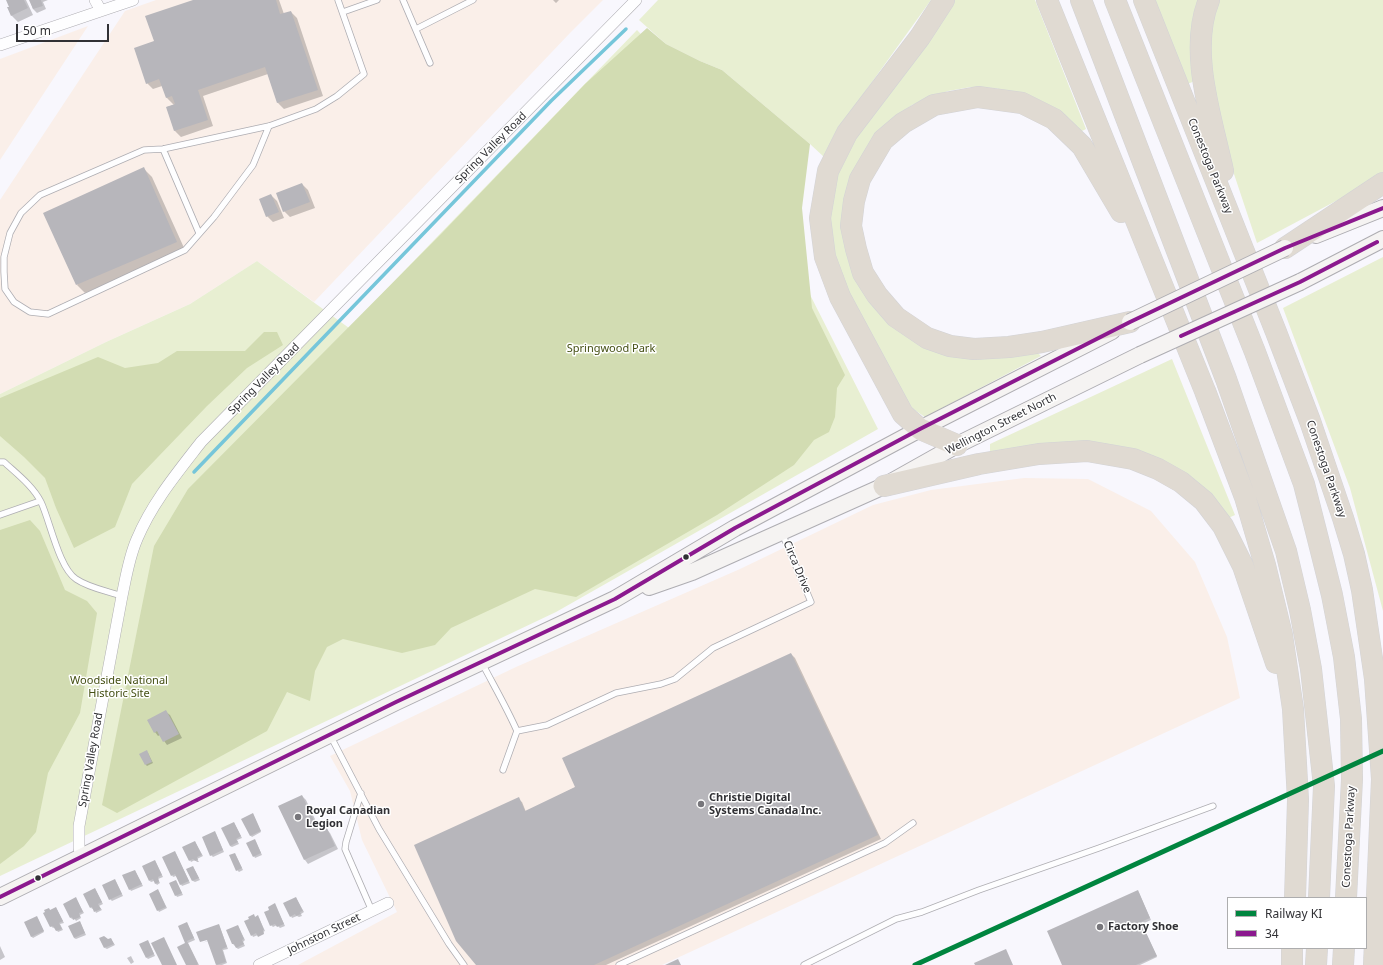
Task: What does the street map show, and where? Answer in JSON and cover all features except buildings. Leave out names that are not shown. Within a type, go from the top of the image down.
[{"type":"highway","points":[[944,0],[920,37],[847,133],[828,171],[820,218],[825,257],[840,297],[903,414],[920,429],[957,445]]},
{"type":"highway","points":[[1047,0],[1205,391],[1245,497],[1265,565],[1282,635],[1293,710],[1298,800],[1295,897]]},
{"type":"highway","points":[[1081,0],[1226,379],[1286,551],[1300,610],[1311,668],[1324,786],[1319,897]]},
{"type":"highway","name":"Conestoga Parkway","points":[[1115,0],[1255,352],[1304,484],[1323,557],[1344,657],[1351,719],[1352,779],[1346,897]]},
{"type":"highway","name":"Conestoga Parkway","points":[[1144,0],[1310,421],[1354,554],[1362,590],[1375,679],[1383,784],[1374,965]]},
{"type":"highway","points":[[1209,0],[1204,12],[1200,53],[1205,94],[1235,228]]},
{"type":"highway","points":[[1130,322],[1042,342],[1009,347],[974,349],[950,346],[927,338],[896,317],[877,295],[863,273],[851,226],[854,201],[860,179],[883,140],[903,123],[934,106],[978,97],[1022,103],[1054,119],[1082,146],[1156,271]]},
{"type":"highway","points":[[1285,248],[1383,183]]},
{"type":"highway","points":[[884,486],[979,464],[1039,454],[1087,451],[1133,459],[1158,469],[1181,482],[1204,501],[1223,526],[1243,566],[1293,710]]},
{"type":"highway","points":[[1292,949],[1292,965]]},
{"type":"highway","points":[[1316,965],[1317,949]]},
{"type":"highway","points":[[1343,965],[1344,949]]},
{"type":"street","points":[[96,0],[101,11]]},
{"type":"street","points":[[0,45],[133,0]]},
{"type":"street","name":"Spring Valley Road","points":[[81,858],[79,848],[80,826],[122,596],[129,564],[137,540],[153,506],[202,442],[636,0]]},
{"type":"street","name":"Wellington Street North","points":[[0,897],[330,735],[615,599],[734,528],[920,429],[1130,322],[1285,248],[1383,208]]},
{"type":"street","name":"Wellington Street North","points":[[615,599],[692,572],[884,486],[957,445],[1140,354],[1300,282],[1383,239]]},
{"type":"street","name":"Johnston Street","points":[[259,965],[388,903]]},
{"type":"lane","points":[[268,126],[253,165],[214,216],[185,250],[48,314],[30,312],[14,302],[5,289],[4,257],[10,233],[21,213],[40,195],[144,150],[163,149],[268,126],[316,109],[337,96],[364,74],[338,0]]},
{"type":"lane","points":[[342,12],[377,0]]},
{"type":"lane","points":[[403,0],[430,64]]},
{"type":"lane","points":[[416,29],[473,0]]},
{"type":"lane","points":[[163,149],[199,233]]},
{"type":"lane","points":[[0,462],[4,462],[25,481],[40,501],[65,567],[75,579],[94,588],[122,596]]},
{"type":"lane","points":[[0,516],[40,501]]},
{"type":"lane","name":"Circa Drive","points":[[517,731],[547,725],[616,693],[661,684],[675,679],[713,648],[811,602],[782,533]]},
{"type":"lane","points":[[482,662],[494,688],[508,710],[517,731],[503,770]]},
{"type":"lane","points":[[330,735],[390,847],[449,944],[464,965]]},
{"type":"lane","points":[[361,793],[345,850],[372,910]]},
{"type":"lane","points":[[804,965],[896,919],[922,912],[1213,806]]},
{"type":"lane","points":[[619,965],[885,844],[913,823]]},
{"type":"shaded area","points":[[156,0],[603,0],[314,302],[257,261],[190,304],[106,342],[0,394],[0,200],[125,11]]},
{"type":"shaded area","points":[[88,26],[0,160],[0,59]]},
{"type":"shaded area","points":[[1024,478],[1088,479],[1151,511],[1195,562],[1227,637],[1240,698],[662,965],[298,965],[397,912],[362,840],[350,791],[330,756],[516,667],[740,569],[873,505],[931,490]]},
{"type":"green space","points":[[658,0],[931,0],[839,128],[824,157],[722,70],[666,44],[639,20]]},
{"type":"green space","points":[[950,0],[1035,0],[1086,129],[1080,132],[1017,93],[994,88],[971,87],[948,91],[912,105],[897,116],[845,224],[902,333],[1034,349],[1041,356],[925,417],[913,409],[903,396],[846,299],[829,246],[831,185],[847,146]]},
{"type":"green space","points":[[1150,0],[1201,0],[1195,81],[1185,85]]},
{"type":"green space","points":[[1217,0],[1383,0],[1383,176],[1257,243],[1231,165],[1213,99],[1209,30]]},
{"type":"green space","name":"Springwood Park","points":[[647,28],[666,44],[722,70],[810,144],[802,208],[812,308],[845,375],[837,388],[835,417],[829,432],[814,440],[794,465],[717,515],[576,597],[535,589],[451,628],[435,645],[402,653],[343,639],[327,647],[315,671],[310,701],[287,692],[267,731],[117,813],[102,805],[154,546],[188,489],[442,233],[585,84]]},
{"type":"green space","name":"Springwood Park","points":[[637,30],[793,192],[795,265],[878,429],[556,612],[0,876],[0,394],[106,342],[190,304],[257,261],[349,328]]},
{"type":"green space","points":[[1383,257],[1383,611],[1350,488],[1283,308]]},
{"type":"green space","points":[[264,332],[277,332],[283,345],[247,368],[207,406],[132,484],[115,527],[74,548],[56,508],[45,478],[0,436],[0,398],[98,357],[125,368],[158,363],[177,351],[245,351]]},
{"type":"green space","points":[[1172,359],[1235,515],[1226,519],[1166,465],[990,454],[990,444]]},
{"type":"green space","points":[[30,520],[40,531],[65,590],[87,601],[97,613],[80,713],[48,773],[36,832],[24,846],[0,864],[0,530]]},
{"type":"waterway","points":[[194,472],[551,101],[626,29]]},
{"type":"rail line","name":"KI","points":[[915,965],[1383,751]]},
{"type":"transit line","name":"34","points":[[0,897],[396,702],[615,599],[735,528],[920,429],[1130,322],[1285,248],[1383,208]]},
{"type":"transit line","name":"34","points":[[1181,336],[1300,282],[1377,242]]},
{"type":"place","name":"Christie Digital Systems Canada Inc.","points":[[701,804]]},
{"type":"place","name":"Royal Canadian Legion","points":[[298,817]]},
{"type":"place","name":"Factory Shoe","points":[[1100,927]]},
{"type":"park label","name":"Woodside National Historic Site","points":[[119,687]]}]
